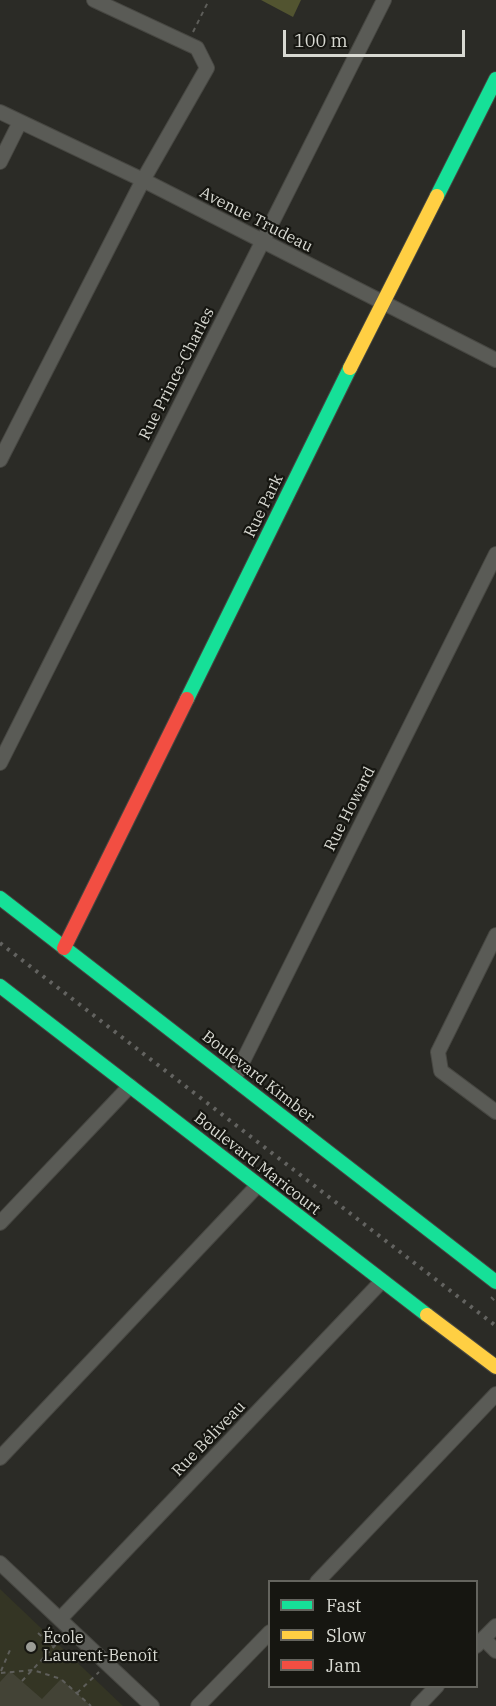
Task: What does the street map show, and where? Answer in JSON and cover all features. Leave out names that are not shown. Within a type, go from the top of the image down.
[{"type":"street","points":[[0,460],[143,180],[207,69],[197,48],[94,0]]},
{"type":"street","name":"Rue Prince-Charles","points":[[0,763],[384,0]]},
{"type":"street","name":"Rue Park","points":[[64,948],[383,302],[496,79]]},
{"type":"street","name":"Avenue Trudeau","points":[[0,112],[143,180],[496,360]]},
{"type":"street","points":[[0,162],[20,122]]},
{"type":"street","name":"Rue Howard","points":[[234,1079],[496,554]]},
{"type":"street","name":"Boulevard Kimber","points":[[0,898],[496,1282]]},
{"type":"street","points":[[496,935],[438,1052],[441,1071],[496,1112]]},
{"type":"street","name":"Boulevard Maricourt","points":[[2,990],[496,1367]]},
{"type":"street","points":[[0,1223],[130,1086]]},
{"type":"street","points":[[0,1458],[258,1185]]},
{"type":"street","name":"Rue Béliveau","points":[[60,1618],[382,1281]]},
{"type":"street","points":[[318,1580],[496,1394]]},
{"type":"street","points":[[0,1563],[152,1706]]},
{"type":"street","points":[[496,1626],[480,1643],[496,1651]]},
{"type":"street","points":[[198,1706],[268,1634]]},
{"type":"street","points":[[418,1706],[435,1688]]},
{"type":"path","points":[[187,43],[209,0]]},
{"type":"path","points":[[22,1681],[71,1629]]},
{"type":"path","points":[[38,1633],[54,1647]]},
{"type":"path","points":[[10,1650],[0,1673],[33,1670],[61,1679],[91,1706]]},
{"type":"path","points":[[77,1693],[108,1664]]},
{"type":"shaded area","name":"École Laurent-Benoît","points":[[0,1589],[123,1706],[0,1706]]},
{"type":"green space","points":[[261,0],[301,0],[293,17]]},
{"type":"building","points":[[10,1671],[42,1699],[61,1679],[91,1706],[0,1706],[0,1682]]},
{"type":"railway","points":[[0,943],[496,1326]]},
{"type":"traffic: fast","points":[[437,196],[496,79]]},
{"type":"traffic: fast","points":[[187,699],[350,368]]},
{"type":"traffic: fast","points":[[0,898],[496,1282]]},
{"type":"traffic: fast","points":[[0,986],[427,1315]]},
{"type":"traffic: slow","points":[[350,368],[437,196]]},
{"type":"traffic: slow","points":[[427,1315],[496,1367]]},
{"type":"traffic: jam","points":[[64,948],[187,699]]},
{"type":"place","name":"École Laurent-Benoît","points":[[31,1647]]}]
